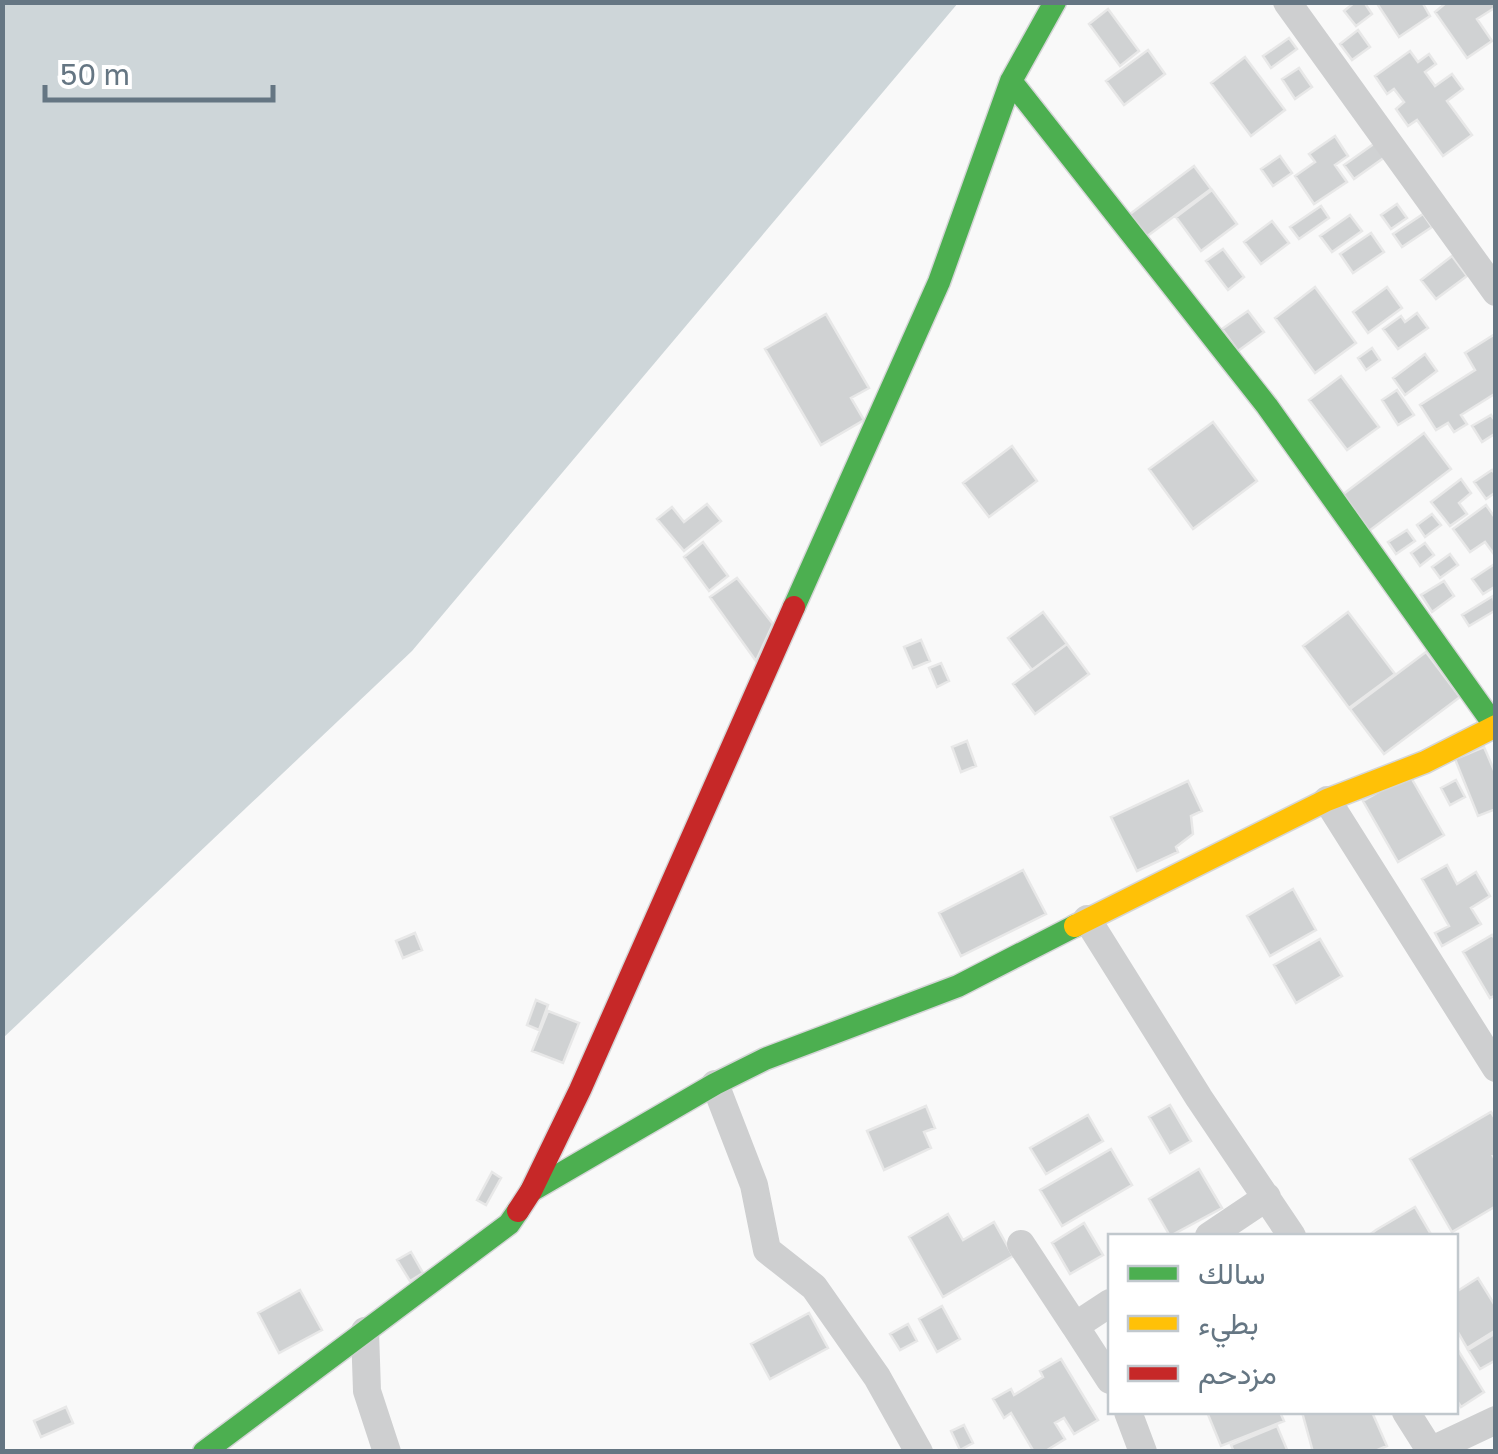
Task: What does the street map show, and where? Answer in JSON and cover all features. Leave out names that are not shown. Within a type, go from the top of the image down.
[{"type":"street","points":[[204,1452],[509,1224],[531,1192],[931,300],[1012,80],[1055,2]]},
{"type":"street","points":[[1287,2],[1496,292]]},
{"type":"street","points":[[531,1192],[765,1058],[958,986],[1327,800],[1425,762],[1495,726],[1267,406],[1012,80]]},
{"type":"street","points":[[1327,800],[1496,1068]]},
{"type":"street","points":[[1087,919],[1199,1098],[1291,1234]]},
{"type":"street","points":[[715,1084],[754,1185],[768,1250],[814,1287],[868,1364],[919,1452]]},
{"type":"street","points":[[1212,1234],[1266,1198]]},
{"type":"street","points":[[1021,1244],[1108,1377]]},
{"type":"street","points":[[1075,1326],[1108,1304]]},
{"type":"street","points":[[365,1331],[367,1391],[387,1452]]},
{"type":"street","points":[[1129,1414],[1143,1452]]},
{"type":"street","points":[[1407,1414],[1429,1451],[1496,1420]]},
{"type":"shaded area","points":[[3,2],[958,3],[412,651],[3,1038]]},
{"type":"building","points":[[1355,2],[1364,2],[1372,14],[1356,26],[1344,11]]},
{"type":"building","points":[[1376,2],[1422,2],[1430,16],[1399,37]]},
{"type":"building","points":[[1447,2],[1492,2],[1496,7],[1477,19],[1492,41],[1467,58],[1435,12]]},
{"type":"building","points":[[1108,9],[1139,51],[1120,66],[1089,24]]},
{"type":"building","points":[[1358,30],[1370,47],[1352,60],[1340,44]]},
{"type":"building","points":[[1289,38],[1297,49],[1271,68],[1263,56]]},
{"type":"building","points":[[1148,50],[1165,74],[1124,105],[1106,81]]},
{"type":"building","points":[[1410,51],[1418,62],[1429,54],[1436,64],[1425,72],[1435,86],[1452,74],[1463,89],[1447,101],[1472,135],[1443,156],[1417,120],[1408,126],[1396,109],[1404,102],[1394,89],[1387,94],[1375,76]]},
{"type":"building","points":[[1245,57],[1285,110],[1251,136],[1211,83]]},
{"type":"building","points":[[1299,68],[1312,87],[1295,99],[1282,79]]},
{"type":"building","points":[[1335,136],[1348,156],[1335,165],[1347,182],[1314,204],[1295,176],[1315,162],[1309,154]]},
{"type":"building","points":[[1375,143],[1385,157],[1354,179],[1344,165]]},
{"type":"building","points":[[1280,156],[1292,173],[1273,186],[1261,169]]},
{"type":"building","points":[[1194,166],[1211,189],[1142,240],[1126,217]]},
{"type":"building","points":[[1212,190],[1237,224],[1201,251],[1176,217]]},
{"type":"building","points":[[1397,204],[1407,218],[1391,229],[1381,215]]},
{"type":"building","points":[[1321,206],[1329,218],[1299,239],[1290,227]]},
{"type":"building","points":[[1423,214],[1432,227],[1402,247],[1393,234]]},
{"type":"building","points":[[1350,215],[1362,231],[1332,252],[1320,236]]},
{"type":"building","points":[[1272,221],[1289,243],[1261,264],[1244,242]]},
{"type":"building","points":[[1371,233],[1384,252],[1353,273],[1340,254]]},
{"type":"building","points":[[1223,249],[1244,277],[1228,290],[1206,261]]},
{"type":"building","points":[[1452,256],[1467,276],[1436,299],[1421,280]]},
{"type":"building","points":[[1315,287],[1356,343],[1315,373],[1275,318]]},
{"type":"building","points":[[1387,287],[1402,308],[1368,333],[1353,312]]},
{"type":"building","points":[[1248,311],[1264,332],[1238,351],[1222,329]]},
{"type":"building","points":[[1417,313],[1428,328],[1398,349],[1383,329],[1401,316],[1405,322]]},
{"type":"building","points":[[826,314],[869,388],[851,398],[864,420],[821,445],[765,349]]},
{"type":"building","points":[[1495,334],[1496,393],[1461,415],[1467,424],[1454,432],[1448,423],[1436,430],[1420,405],[1475,370],[1465,353]]},
{"type":"building","points":[[1372,348],[1380,360],[1366,370],[1358,358]]},
{"type":"building","points":[[1425,354],[1437,371],[1405,395],[1393,378]]},
{"type":"building","points":[[1341,376],[1379,427],[1347,450],[1309,400]]},
{"type":"building","points":[[1397,390],[1414,415],[1398,425],[1382,400]]},
{"type":"building","points":[[1491,415],[1496,433],[1482,442],[1472,426]]},
{"type":"building","points":[[1213,422],[1257,481],[1193,529],[1149,469]]},
{"type":"building","points":[[1424,433],[1451,469],[1369,531],[1342,495]]},
{"type":"building","points":[[1012,446],[1037,481],[989,517],[963,483]]},
{"type":"building","points":[[1492,470],[1496,475],[1496,492],[1486,499],[1474,482]]},
{"type":"building","points":[[1461,479],[1471,493],[1459,503],[1467,514],[1450,526],[1431,502]]},
{"type":"building","points":[[707,504],[721,521],[684,551],[657,519],[672,507],[684,522]]},
{"type":"building","points":[[1486,505],[1496,519],[1496,557],[1485,542],[1470,552],[1453,529]]},
{"type":"building","points":[[1432,514],[1441,525],[1425,537],[1417,525]]},
{"type":"building","points":[[1407,530],[1415,541],[1396,554],[1388,542]]},
{"type":"building","points":[[703,542],[728,576],[709,591],[684,557]]},
{"type":"building","points":[[1425,543],[1434,555],[1420,566],[1411,553]]},
{"type":"building","points":[[1450,554],[1458,565],[1440,578],[1432,567]]},
{"type":"building","points":[[1496,563],[1496,586],[1483,594],[1472,579]]},
{"type":"building","points":[[737,578],[773,624],[756,661],[710,597]]},
{"type":"building","points":[[1444,581],[1454,596],[1432,612],[1421,595]]},
{"type":"building","points":[[1493,596],[1496,610],[1469,626],[1462,615]]},
{"type":"building","points":[[1043,612],[1067,644],[1032,670],[1008,638]]},
{"type":"building","points":[[1348,612],[1395,674],[1349,708],[1303,646]]},
{"type":"building","points":[[921,640],[930,661],[913,668],[904,647]]},
{"type":"building","points":[[1067,644],[1089,674],[1035,714],[1013,684]]},
{"type":"building","points":[[1426,652],[1460,697],[1384,754],[1350,709]]},
{"type":"building","points":[[941,663],[949,681],[937,687],[929,668]]},
{"type":"building","points":[[967,741],[976,766],[961,772],[952,747]]},
{"type":"building","points":[[1484,747],[1496,775],[1496,809],[1478,816],[1455,759]]},
{"type":"building","points":[[1409,774],[1444,835],[1398,862],[1363,801]]},
{"type":"building","points":[[1456,780],[1465,797],[1450,805],[1441,788]]},
{"type":"building","points":[[1188,781],[1202,811],[1191,816],[1193,834],[1176,847],[1178,852],[1137,871],[1111,817]]},
{"type":"building","points":[[1447,865],[1457,884],[1476,872],[1490,896],[1471,908],[1481,924],[1442,946],[1435,933],[1449,926],[1422,879]]},
{"type":"building","points":[[1023,870],[1046,914],[961,956],[939,913]]},
{"type":"building","points":[[1293,889],[1316,930],[1270,956],[1247,916]]},
{"type":"building","points":[[415,933],[422,950],[403,958],[396,941]]},
{"type":"building","points":[[1492,935],[1496,940],[1496,995],[1490,998],[1463,952]]},
{"type":"building","points":[[1320,939],[1342,976],[1296,1003],[1274,965]]},
{"type":"building","points":[[536,1000],[548,1005],[539,1030],[527,1025]]},
{"type":"building","points":[[548,1011],[579,1023],[563,1063],[532,1051]]},
{"type":"building","points":[[1170,1105],[1191,1141],[1170,1153],[1149,1117]]},
{"type":"building","points":[[926,1106],[935,1128],[924,1132],[931,1148],[884,1170],[867,1131]]},
{"type":"building","points":[[1491,1112],[1496,1120],[1496,1206],[1452,1232],[1410,1159]]},
{"type":"building","points":[[1088,1115],[1103,1141],[1046,1174],[1030,1148]]},
{"type":"building","points":[[1111,1149],[1132,1185],[1062,1226],[1040,1190]]},
{"type":"building","points":[[1199,1169],[1222,1208],[1169,1234],[1149,1199]]},
{"type":"building","points":[[492,1172],[501,1178],[486,1205],[477,1200]]},
{"type":"building","points":[[1415,1207],[1431,1234],[1371,1234]]},
{"type":"building","points":[[948,1214],[963,1240],[994,1222],[1013,1256],[943,1297],[909,1237]]},
{"type":"building","points":[[1084,1223],[1103,1255],[1070,1274],[1052,1243]]},
{"type":"building","points":[[411,1252],[423,1273],[410,1281],[397,1260]]},
{"type":"building","points":[[1478,1278],[1496,1307],[1496,1330],[1467,1348],[1458,1332],[1458,1291]]},
{"type":"building","points":[[300,1290],[322,1330],[279,1353],[258,1313]]},
{"type":"building","points":[[942,1306],[960,1339],[937,1352],[919,1319]]},
{"type":"building","points":[[809,1313],[828,1348],[770,1379],[751,1344]]},
{"type":"building","points":[[908,1324],[917,1341],[900,1350],[890,1334]]},
{"type":"building","points":[[1496,1333],[1496,1360],[1480,1369],[1468,1350]]},
{"type":"building","points":[[1458,1350],[1484,1392],[1461,1407],[1458,1402]]},
{"type":"building","points":[[1061,1359],[1098,1420],[1074,1434],[1064,1418],[1055,1423],[1065,1439],[1044,1452],[1034,1452],[1011,1413],[1004,1418],[993,1399],[1011,1389],[1014,1395],[1043,1377],[1040,1371]]},
{"type":"building","points":[[66,1407],[73,1423],[41,1437],[34,1421]]},
{"type":"building","points":[[1208,1414],[1281,1414],[1284,1421],[1221,1446]]},
{"type":"building","points":[[1303,1414],[1373,1414],[1387,1446],[1373,1452],[1313,1452]]},
{"type":"building","points":[[964,1425],[973,1443],[960,1450],[951,1431]]},
{"type":"building","points":[[1277,1426],[1288,1452],[1234,1452],[1231,1445]]},
{"type":"traffic: fast","points":[[794,607],[939,282],[1011,81],[1055,2]]},
{"type":"traffic: fast","points":[[1011,81],[1267,406],[1495,726]]},
{"type":"traffic: fast","points":[[531,1191],[765,1059],[958,986],[1075,926]]},
{"type":"traffic: fast","points":[[204,1452],[509,1224],[518,1211]]},
{"type":"traffic: slow","points":[[1075,926],[1327,800],[1425,762],[1496,726]]},
{"type":"traffic: jam","points":[[518,1211],[580,1090],[794,607]]}]
